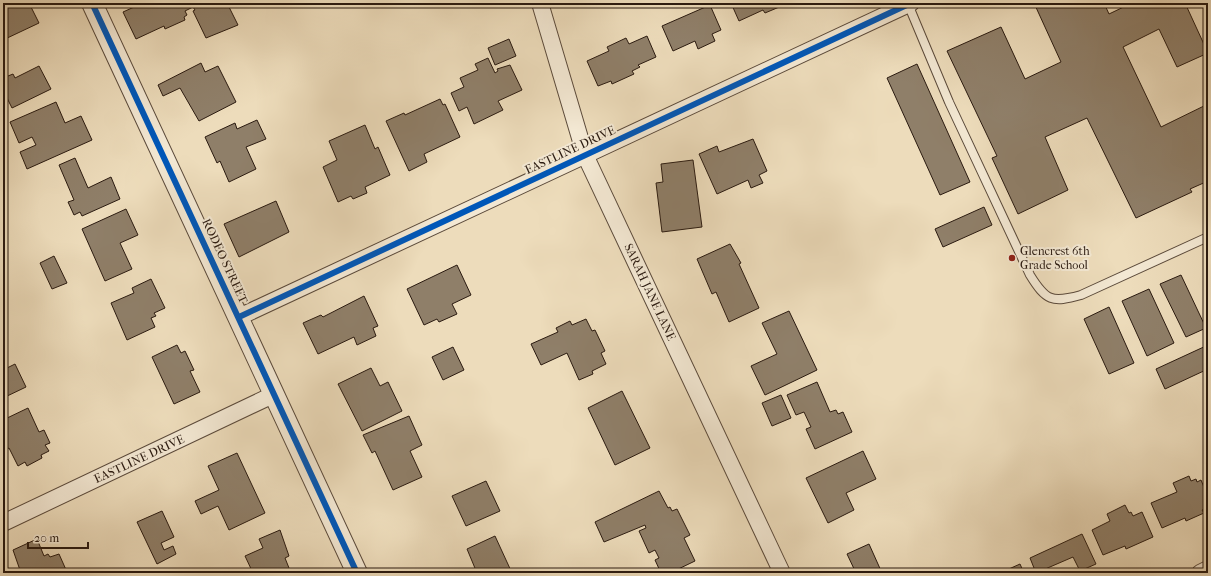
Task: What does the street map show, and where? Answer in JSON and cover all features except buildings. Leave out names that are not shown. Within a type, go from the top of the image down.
[{"type":"street","name":"RODEO STREET","points":[[92,3],[357,573]]},
{"type":"street","name":"SARAH JANE LANE","points":[[540,3],[585,155],[782,573]]},
{"type":"street","name":"EASTLINE DRIVE","points":[[239,317],[910,4]]},
{"type":"street","name":"EASTLINE DRIVE","points":[[3,523],[275,394]]},
{"type":"street","points":[[1200,573],[1208,569]]},
{"type":"lane","points":[[910,4],[949,102],[1030,275],[1040,290],[1051,298],[1062,300],[1081,295],[1208,237]]},
{"type":"cycle path","points":[[92,3],[357,573]]},
{"type":"cycle path","points":[[239,317],[911,3]]},
{"type":"place","name":"Glencrest 6th Grade School","points":[[1012,258]]}]
